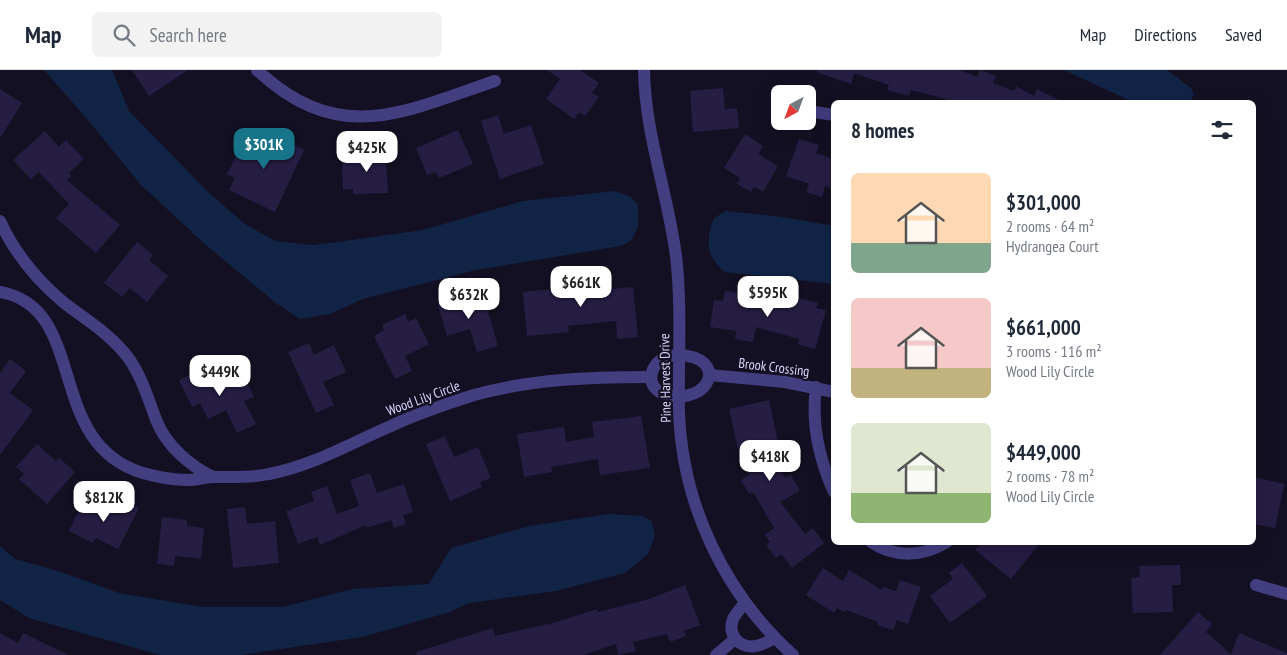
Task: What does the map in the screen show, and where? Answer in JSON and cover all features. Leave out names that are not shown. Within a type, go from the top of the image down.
[{"type":"street","points":[[257,70],[285,94],[303,104],[322,111],[357,117],[395,114],[495,81]]},
{"type":"street","name":"Pine Harvest Drive","points":[[644,70],[646,99],[654,152],[676,254],[681,436],[694,502],[720,562],[745,603],[775,638],[793,655]]},
{"type":"street","points":[[816,112],[831,115]]},
{"type":"street","points":[[0,221],[14,248],[45,284],[61,300],[103,331],[121,349],[142,380],[157,422],[176,450],[194,466],[213,477]]},
{"type":"street","name":"Wood Lily Circle","points":[[0,292],[26,303],[43,316],[54,336],[79,414],[90,435],[108,454],[132,468],[156,476],[187,480],[213,477],[248,477],[285,470],[323,456],[422,412],[499,389],[562,379],[650,377]]},
{"type":"street","points":[[679,355],[698,358],[706,366],[709,375],[707,384],[698,392],[692,395],[679,396],[661,393],[653,386],[650,377],[652,369],[660,361],[670,356],[679,355]]},
{"type":"street","name":"Brook Crossing","points":[[709,375],[786,382],[831,391]]},
{"type":"street","points":[[816,387],[814,402],[816,432],[826,475],[831,486]]},
{"type":"street","points":[[876,545],[882,549],[905,554],[928,552],[941,545]]},
{"type":"street","points":[[1256,585],[1287,594]]},
{"type":"street","points":[[745,603],[737,612],[731,626],[735,639],[749,647],[762,645],[775,638]]},
{"type":"street","points":[[716,655],[735,639]]},
{"type":"water","points":[[44,70],[112,70],[129,111],[207,191],[246,225],[276,241],[312,245],[423,230],[523,201],[615,191],[631,197],[638,205],[638,226],[632,240],[620,246],[476,270],[363,299],[330,314],[300,319],[276,303],[206,245],[140,184]]},
{"type":"water","points":[[1064,70],[1167,70],[1191,88],[1194,95],[1190,100],[1129,100]]},
{"type":"water","points":[[726,211],[782,217],[831,225],[831,284],[725,272],[714,260],[709,247],[714,218]]},
{"type":"water","points":[[608,514],[643,516],[652,522],[655,536],[648,554],[625,573],[556,591],[469,603],[450,612],[362,637],[241,655],[160,655],[29,618],[0,600],[0,546],[15,559],[58,571],[119,593],[202,607],[283,607],[353,589],[429,584],[451,548],[529,526]]},
{"type":"building","points":[[132,70],[188,70],[149,96]]},
{"type":"building","points":[[547,70],[580,70],[599,83],[592,93],[599,97],[585,116],[579,112],[574,119],[546,99],[560,79]]},
{"type":"building","points":[[817,70],[960,70],[977,77],[980,70],[996,76],[993,83],[1014,91],[1016,86],[1034,96],[1037,89],[1059,100],[946,100],[911,90],[909,96],[887,90],[889,85],[854,73],[851,84],[817,72]]},
{"type":"building","points":[[723,88],[725,109],[737,108],[739,128],[693,132],[690,91]]},
{"type":"building","points":[[0,89],[22,103],[0,138]]},
{"type":"building","points":[[498,115],[504,134],[531,125],[544,164],[500,179],[481,121]]},
{"type":"building","points":[[261,130],[304,150],[275,212],[229,190],[235,178],[227,174],[243,142],[253,147]]},
{"type":"building","points":[[458,130],[473,164],[439,178],[436,172],[427,175],[416,148]]},
{"type":"building","points":[[45,131],[59,147],[66,140],[84,159],[69,173],[71,176],[67,180],[120,225],[96,253],[56,218],[69,204],[39,172],[31,179],[13,160]]},
{"type":"building","points":[[745,134],[763,146],[758,154],[778,166],[763,192],[754,187],[751,192],[737,184],[740,178],[724,168]]},
{"type":"building","points":[[799,139],[819,145],[816,153],[831,158],[831,188],[825,186],[822,197],[806,192],[809,184],[786,176]]},
{"type":"building","points":[[385,146],[388,193],[353,194],[353,189],[343,190],[342,162],[365,160],[365,147]]},
{"type":"building","points":[[137,242],[153,255],[149,260],[168,276],[147,302],[130,288],[122,297],[104,283]]},
{"type":"building","points":[[611,277],[612,289],[633,287],[638,337],[617,339],[616,321],[568,326],[569,332],[527,336],[523,292],[584,286],[583,279]]},
{"type":"building","points":[[725,291],[760,297],[787,306],[790,296],[818,303],[816,308],[826,310],[815,349],[798,344],[799,339],[756,327],[753,342],[735,339],[736,331],[710,327],[714,300],[723,301]]},
{"type":"building","points":[[471,292],[473,301],[484,298],[498,346],[477,352],[470,329],[447,336],[437,302]]},
{"type":"building","points":[[405,314],[408,322],[416,318],[429,344],[405,356],[412,371],[395,379],[374,336],[384,330],[382,325]]},
{"type":"building","points":[[309,343],[314,355],[334,345],[346,372],[323,382],[334,405],[316,413],[288,352]]},
{"type":"building","points":[[10,359],[26,371],[10,393],[33,410],[0,455],[0,373]]},
{"type":"building","points":[[207,367],[210,373],[221,367],[231,387],[246,380],[254,397],[244,401],[256,424],[237,433],[226,410],[208,419],[200,403],[192,407],[179,380]]},
{"type":"building","points":[[769,400],[778,442],[767,444],[785,478],[791,475],[800,491],[780,502],[805,534],[813,528],[824,543],[792,568],[781,554],[776,558],[766,545],[770,542],[765,535],[774,528],[753,492],[749,494],[741,480],[749,475],[740,458],[729,409]]},
{"type":"building","points":[[641,416],[650,468],[600,475],[598,459],[551,467],[552,472],[524,477],[517,434],[564,427],[566,442],[594,437],[592,422]]},
{"type":"building","points":[[445,436],[454,457],[478,447],[491,478],[480,482],[482,487],[450,501],[426,444]]},
{"type":"building","points":[[37,444],[56,461],[59,458],[75,472],[47,504],[19,479],[24,474],[16,467]]},
{"type":"building","points":[[370,473],[377,493],[404,484],[413,512],[403,515],[406,524],[394,528],[391,520],[367,528],[366,525],[320,545],[317,537],[298,544],[286,511],[314,501],[311,492],[327,486],[337,514],[359,506],[350,480]]},
{"type":"building","points":[[1256,477],[1284,484],[1275,528],[1256,524]]},
{"type":"building","points":[[120,499],[139,508],[118,549],[96,538],[93,543],[69,531],[84,500],[112,514]]},
{"type":"building","points":[[245,507],[247,524],[275,521],[279,563],[233,568],[227,509]]},
{"type":"building","points":[[162,517],[187,520],[187,526],[204,528],[201,559],[175,556],[174,566],[157,564]]},
{"type":"building","points":[[979,545],[1039,545],[1011,579],[975,550]]},
{"type":"building","points":[[962,563],[987,596],[950,623],[930,596],[953,579],[949,573]]},
{"type":"building","points":[[1180,565],[1181,585],[1172,585],[1173,612],[1133,613],[1131,578],[1140,577],[1139,566]]},
{"type":"building","points":[[823,568],[843,581],[849,570],[882,590],[883,587],[896,591],[900,580],[921,587],[908,624],[897,620],[893,630],[877,625],[878,622],[846,610],[845,612],[837,608],[834,613],[806,595]]},
{"type":"building","points":[[685,585],[700,625],[684,631],[686,636],[670,642],[667,634],[633,642],[636,651],[618,655],[616,644],[583,655],[417,655],[416,652],[493,628],[495,636],[547,625],[597,609],[598,612],[646,600]]},
{"type":"building","points":[[1198,612],[1212,624],[1206,632],[1231,654],[1239,633],[1287,653],[1287,655],[1160,655]]},
{"type":"building","points":[[0,633],[18,643],[23,633],[68,655],[0,655]]}]
